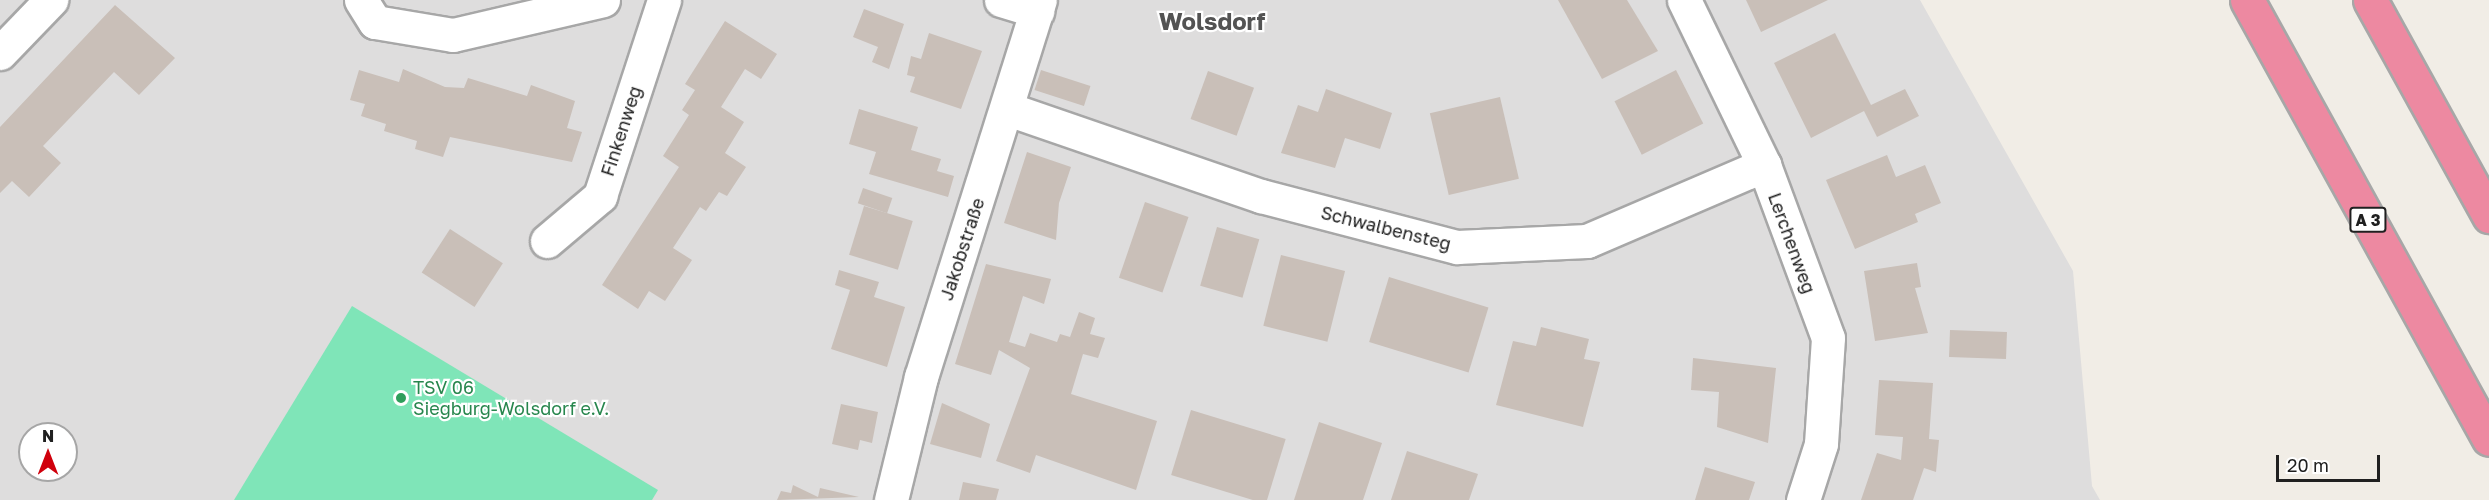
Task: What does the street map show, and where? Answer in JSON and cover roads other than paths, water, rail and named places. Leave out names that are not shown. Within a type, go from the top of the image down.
[{"type":"highway","name":"A 3","points":[[2247,0],[2489,440]]},
{"type":"highway","points":[[2370,0],[2489,216]]},
{"type":"street","points":[[0,53],[51,0]]},
{"type":"street","points":[[361,0],[375,22],[453,34],[603,0]]},
{"type":"street","name":"Finkenweg","points":[[547,241],[600,196],[664,0]]},
{"type":"street","points":[[1001,0],[1039,5]]},
{"type":"street","name":"Lerchenweg","points":[[1684,0],[1764,165],[1828,338],[1821,444],[1803,500]]},
{"type":"street","name":"Jakobstraße","points":[[891,500],[921,377],[1008,110],[1039,5]]},
{"type":"street","name":"Schwalbensteg","points":[[1008,110],[1261,196],[1457,247],[1587,241],[1764,165]]},
{"type":"place","name":"TSV 06 Siegburg-Wolsdorf e.V.","points":[[401,398]]},
{"type":"district","name":"Wolsdorf","points":[[1212,21]]}]
